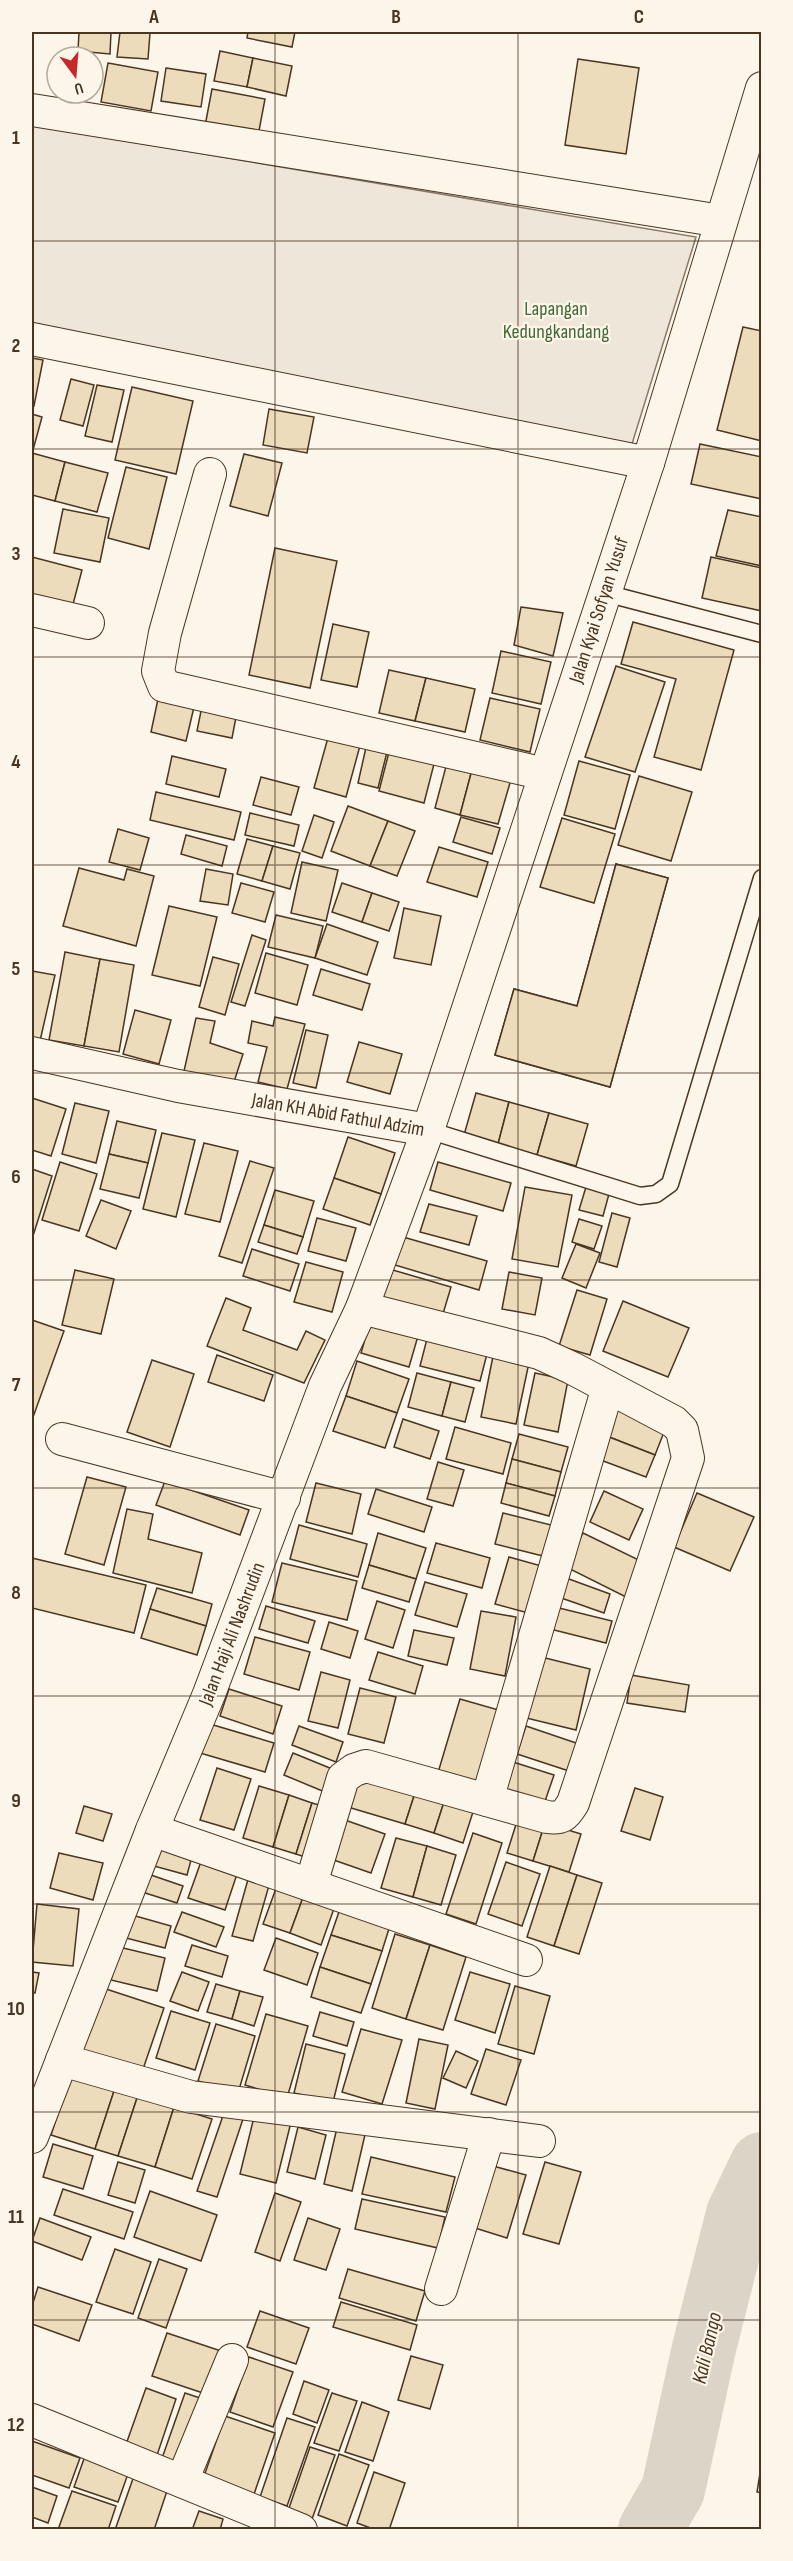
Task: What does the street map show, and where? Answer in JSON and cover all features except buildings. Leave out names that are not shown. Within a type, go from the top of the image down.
[{"type":"street","name":"Jalan Kyai Sofyan Yusuf","points":[[428,1130],[648,463],[762,88]]},
{"type":"street","points":[[32,110],[721,220]]},
{"type":"street","points":[[32,339],[648,463]]},
{"type":"street","points":[[210,474],[165,633],[158,671],[164,686],[545,774]]},
{"type":"street","points":[[32,610],[88,623]]},
{"type":"street","name":"Jalan KH Abid Fathul Adzim","points":[[32,1053],[178,1086],[428,1130]]},
{"type":"street","name":"Jalan Haji Ali Nashrudin","points":[[32,2138],[152,1830],[209,1694],[326,1386],[362,1308],[428,1130]]},
{"type":"street","points":[[311,1884],[343,1778],[354,1770],[366,1766],[557,1819],[565,1815],[573,1803],[688,1458],[682,1430],[674,1422],[539,1353],[362,1308]]},
{"type":"street","points":[[487,1800],[608,1387]]},
{"type":"street","points":[[62,1439],[284,1498]]},
{"type":"street","points":[[152,1830],[526,1960]]},
{"type":"street","points":[[62,2060],[191,2097],[539,2140]]},
{"type":"street","points":[[441,2289],[489,2134]]},
{"type":"street","points":[[182,2481],[232,2360]]},
{"type":"street","points":[[32,2420],[301,2529]]},
{"type":"lane","points":[[605,593],[762,634]]},
{"type":"lane","name":"Jalan KH Abid Fathul Adzim","points":[[428,1130],[640,1196],[656,1194],[670,1184],[762,878]]},
{"type":"green space","name":"Lapangan Kedungkandang","points":[[32,125],[696,237],[632,444],[32,323]]},
{"type":"waterway","name":"Kali Bango","points":[[650,2530],[673,2490],[704,2348],[738,2214],[762,2164]]}]
